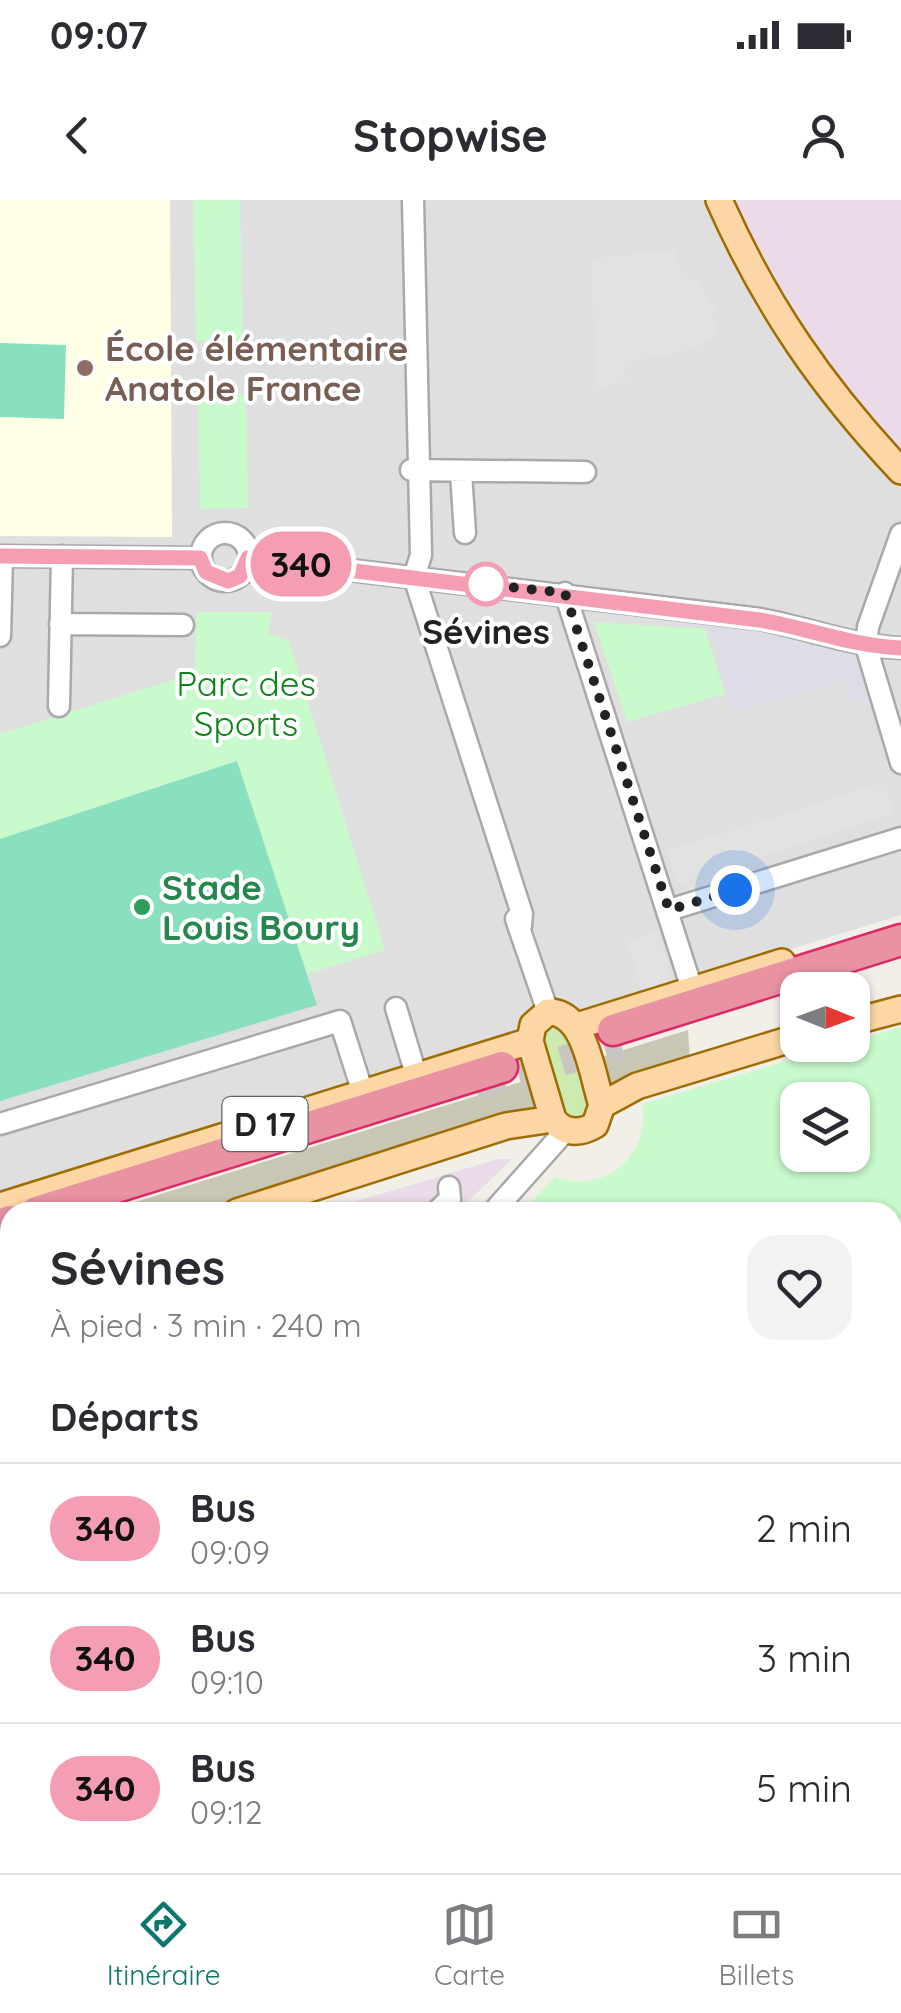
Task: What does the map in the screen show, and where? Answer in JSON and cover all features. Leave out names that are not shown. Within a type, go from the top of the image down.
[{"type":"highway","points":[[901,940],[617,1037],[901,956]]},
{"type":"highway","points":[[68,1202],[502,1067]]},
{"type":"main road","points":[[719,200],[753,273],[806,361],[901,472]]},
{"type":"main road","points":[[577,1026],[901,926]]},
{"type":"main road","points":[[870,1017],[901,1009]]},
{"type":"main road","points":[[560,1125],[530,1041],[533,1025],[548,1012],[567,1016],[577,1026],[602,1104]]},
{"type":"main road","name":"D 17","points":[[13,1202],[530,1041]]},
{"type":"main road","name":"D 17","points":[[268,1202],[506,1126],[560,1125],[581,1131],[594,1124],[602,1104],[637,1086],[780,1042]]},
{"type":"street","points":[[410,200],[415,470],[421,555],[417,577],[548,1012]]},
{"type":"street","points":[[415,470],[585,472]]},
{"type":"street","points":[[462,473],[465,533]]},
{"type":"street","points":[[225,533],[244,543],[248,558],[240,576],[228,581],[206,572],[200,558],[210,538],[225,533]]},
{"type":"street","points":[[901,534],[867,637],[901,763]]},
{"type":"street","points":[[0,636],[1,556],[200,558]]},
{"type":"street","points":[[58,706],[62,556]]},
{"type":"street","points":[[248,558],[565,593],[867,637],[901,638]]},
{"type":"street","points":[[565,593],[692,989]]},
{"type":"street","points":[[60,624],[183,625]]},
{"type":"street","points":[[867,637],[901,648]]},
{"type":"street","points":[[669,910],[901,838]]},
{"type":"street","points":[[396,1008],[417,1078]]},
{"type":"street","points":[[0,1124],[340,1021],[363,1094]]},
{"type":"street","points":[[501,1202],[560,1125]]},
{"type":"street","points":[[447,1202],[449,1186]]},
{"type":"shaded area","points":[[0,200],[734,200],[760,258],[820,356],[901,452],[901,915],[0,1194]]},
{"type":"shaded area","name":"École élémentaire Anatole France","points":[[0,200],[170,200],[172,537],[0,536]]},
{"type":"shaded area","points":[[734,200],[901,200],[901,452],[797,324]]},
{"type":"shaded area","points":[[676,251],[682,279],[697,280],[716,310],[711,318],[718,333],[695,349],[624,362],[626,382],[596,387],[591,258]]},
{"type":"shaded area","points":[[709,622],[842,644],[859,653],[882,719],[873,724],[866,701],[851,699],[849,679],[734,713]]},
{"type":"shaded area","points":[[885,782],[894,813],[677,884],[667,851]]},
{"type":"shaded area","points":[[658,931],[670,972],[663,986],[642,992],[627,941]]},
{"type":"shaded area","points":[[688,1030],[690,1061],[236,1202],[135,1202]]},
{"type":"shaded area","points":[[498,1159],[512,1159],[467,1202],[354,1202]]},
{"type":"green space","points":[[193,200],[240,200],[243,340],[196,341]]},
{"type":"green space","points":[[0,343],[66,345],[64,419],[0,417]]},
{"type":"green space","points":[[246,394],[248,508],[200,509],[198,395]]},
{"type":"green space","name":"Parc des Sports","points":[[196,612],[271,612],[269,634],[289,641],[385,950],[307,974],[237,762],[0,839],[0,734],[195,673]]},
{"type":"green space","points":[[594,622],[705,629],[725,694],[627,722]]},
{"type":"green space","name":"Stade Louis Boury","points":[[237,761],[317,1005],[0,1101],[0,839]]},
{"type":"green space","points":[[901,1027],[901,1202],[531,1202],[555,1177],[573,1181],[607,1175],[632,1154],[639,1139],[642,1104],[783,1062],[870,1062],[870,1036]]},
{"type":"green space","points":[[550,1028],[565,1029],[570,1034],[590,1113],[578,1121],[563,1115],[553,1092],[542,1037]]},
{"type":"tunnel","points":[[475,1086],[621,1044]]},
{"type":"bus line","name":"340","points":[[0,556],[200,558],[212,578],[228,581],[240,576],[248,558],[565,593],[816,629],[866,646],[901,648]]},
{"type":"place","name":"École élémentaire Anatole France","points":[[85,368]]},
{"type":"place","name":"Sévines","points":[[486,584]]},
{"type":"place","name":"Stade Louis Boury","points":[[142,907]]},
{"type":"route","points":[[486,584],[482,584],[565,593],[669,910],[735,890]]}]
